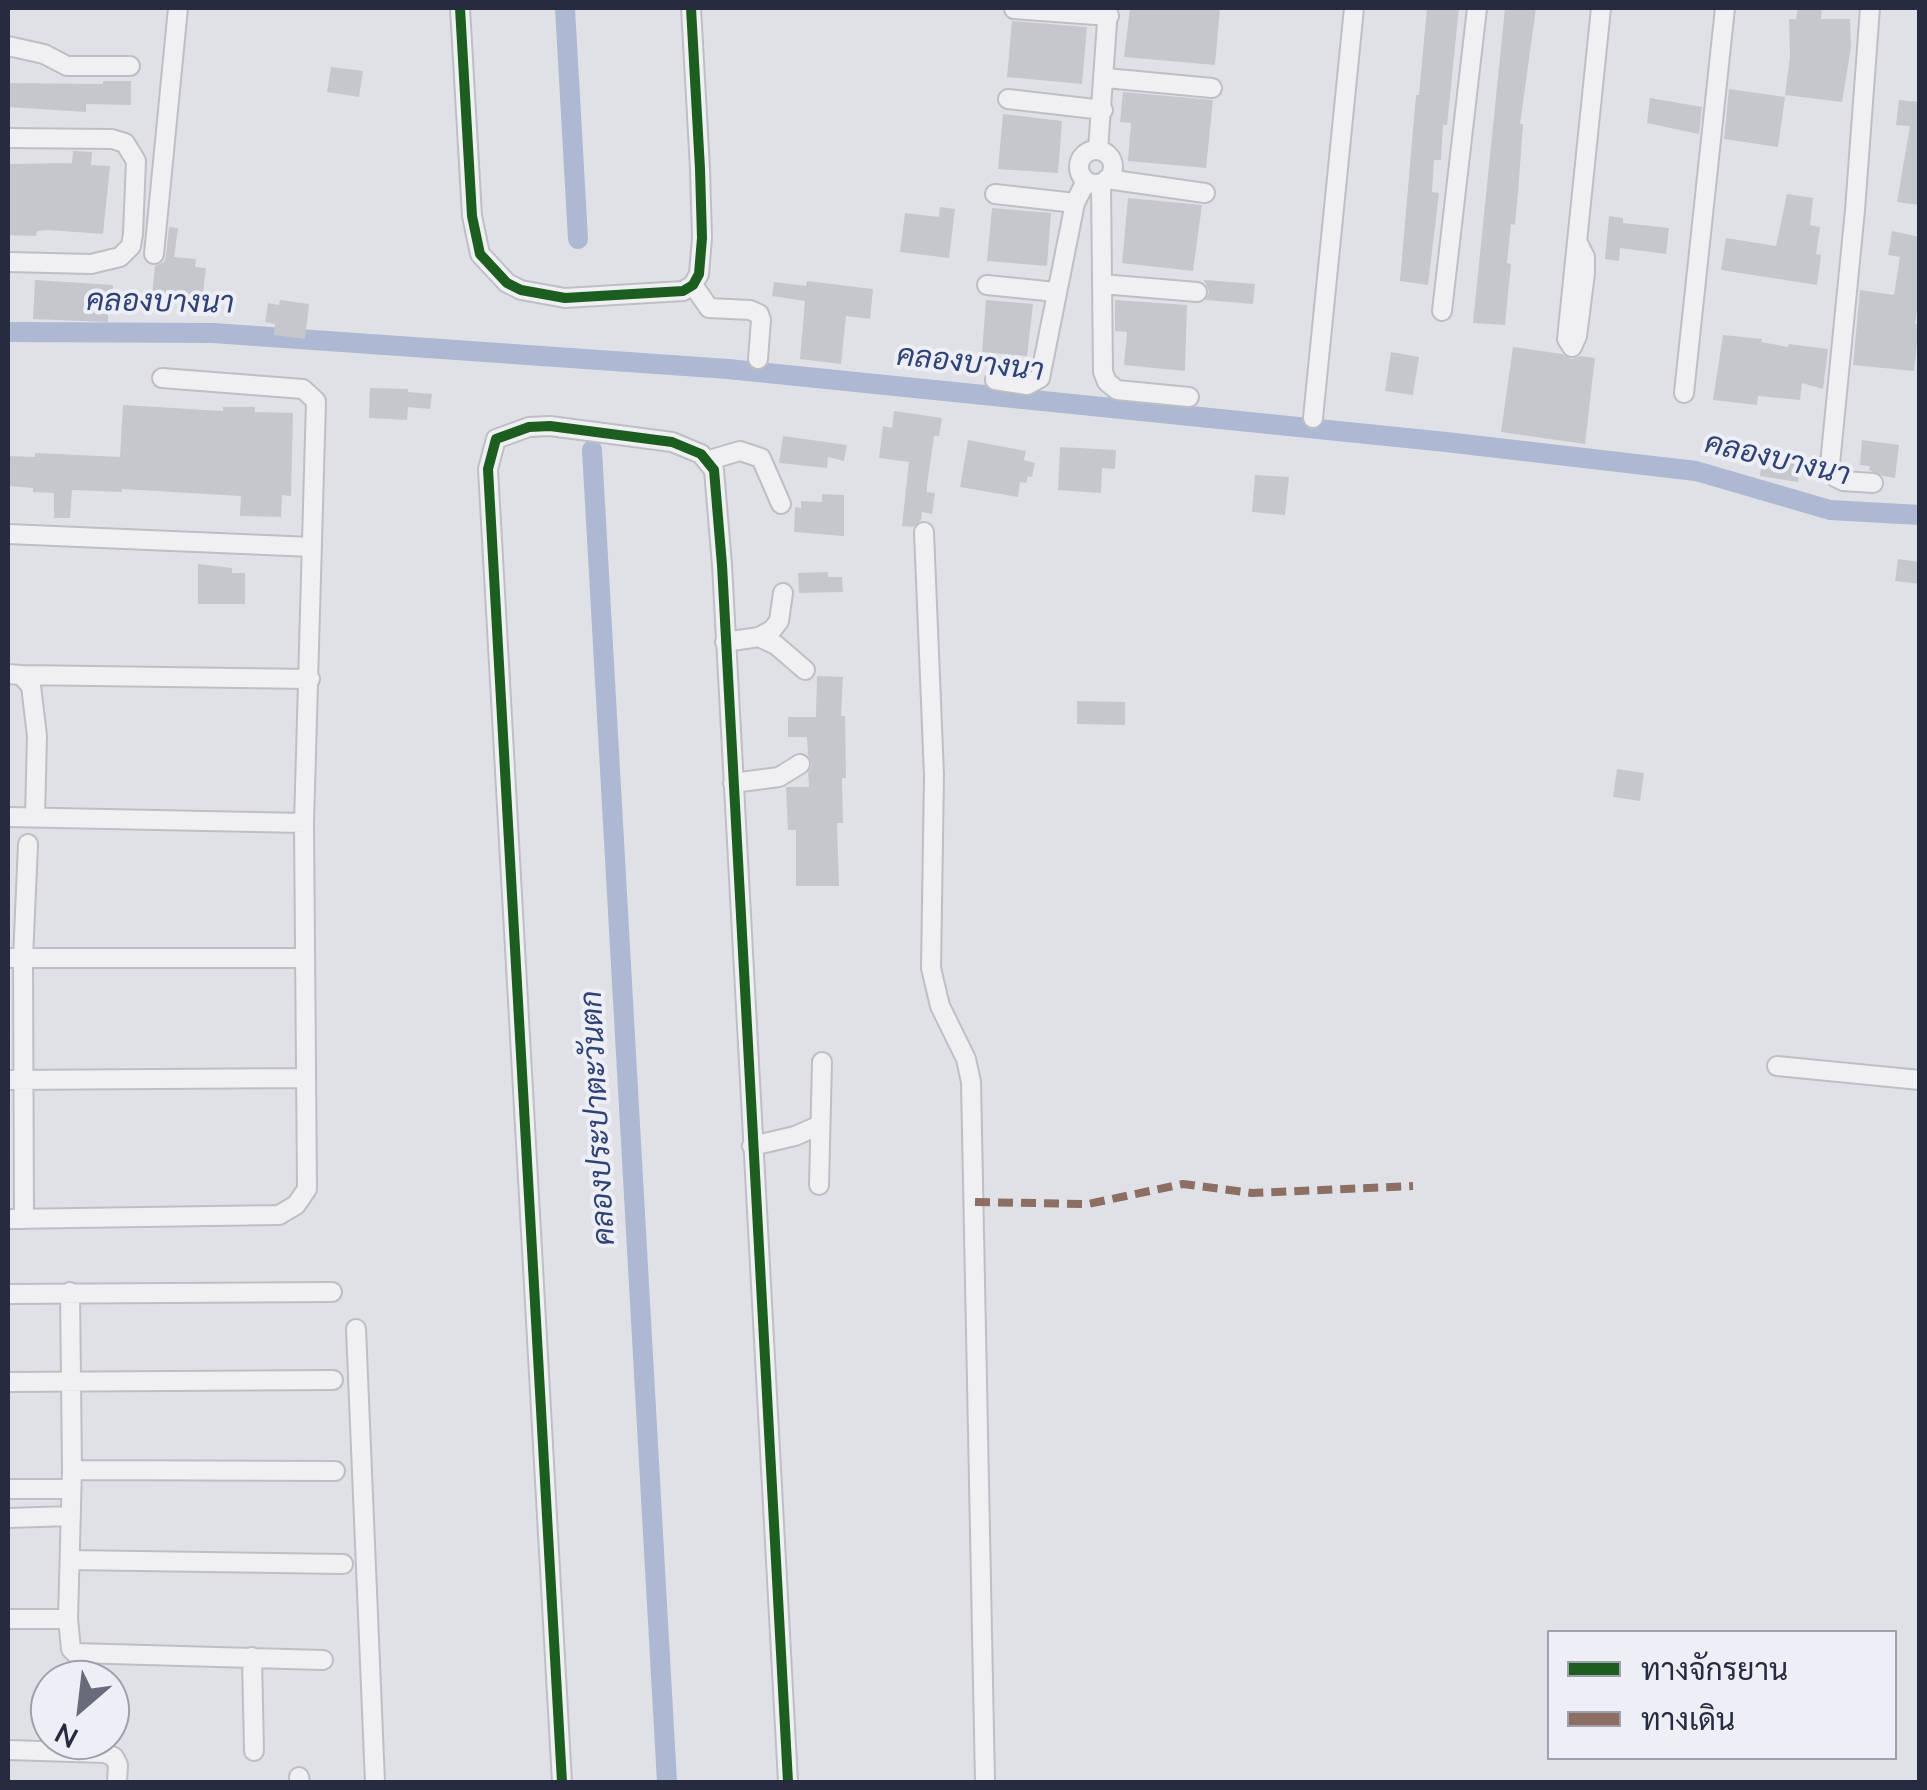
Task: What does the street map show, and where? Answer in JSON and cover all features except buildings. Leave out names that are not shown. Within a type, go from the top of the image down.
[{"type":"street","points":[[154,254],[178,8]]},
{"type":"street","points":[[460,8],[472,216],[480,254],[491,269],[521,290],[564,298],[682,291],[692,285],[698,274],[702,238],[691,8]]},
{"type":"street","points":[[1014,8],[1108,12],[1098,150]]},
{"type":"street","points":[[1313,418],[1354,8]]},
{"type":"street","points":[[1442,311],[1477,8]]},
{"type":"street","points":[[1578,242],[1601,8]]},
{"type":"street","points":[[1684,393],[1725,8]]},
{"type":"street","points":[[1870,8],[1854,228],[1830,464],[1835,477],[1843,481],[1874,483]]},
{"type":"street","points":[[8,46],[44,54],[67,66],[130,66]]},
{"type":"street","points":[[1106,78],[1212,88]]},
{"type":"street","points":[[1008,98],[1103,110]]},
{"type":"street","points":[[8,138],[112,139],[125,143],[136,160],[133,234],[130,246],[120,257],[91,264],[8,262]]},
{"type":"street","points":[[995,380],[1027,385],[1040,378],[1074,203],[1098,181],[1112,173],[1111,158],[1098,150],[1084,154],[1079,168],[1098,181],[1206,193]]},
{"type":"street","points":[[1098,181],[1100,356],[1107,382],[1117,390],[1189,396]]},
{"type":"street","points":[[995,194],[1074,203]]},
{"type":"street","points":[[1102,284],[1198,292]]},
{"type":"street","points":[[692,285],[709,308],[758,314],[758,359]]},
{"type":"street","points":[[987,285],[1056,292]]},
{"type":"street","points":[[28,844],[15,959],[16,1219],[287,1212],[306,1189],[304,823],[316,400],[303,390],[162,378]]},
{"type":"street","points":[[562,1782],[488,470],[496,439],[529,427],[550,426],[672,442],[708,460],[740,450],[761,458],[781,504]]},
{"type":"street","points":[[708,460],[715,482],[725,642],[788,1782]]},
{"type":"street","points":[[924,532],[934,775],[931,968],[940,1006],[966,1059],[970,1082],[986,1782]]},
{"type":"street","points":[[8,534],[312,547]]},
{"type":"street","points":[[725,642],[760,637],[779,621],[783,592]]},
{"type":"street","points":[[760,637],[776,645],[805,670]]},
{"type":"street","points":[[14,675],[310,679]]},
{"type":"street","points":[[14,675],[31,686],[38,736],[35,818]]},
{"type":"street","points":[[733,783],[780,777],[800,764]]},
{"type":"street","points":[[8,817],[304,823]]},
{"type":"street","points":[[15,959],[305,958]]},
{"type":"street","points":[[819,1185],[822,1062]]},
{"type":"street","points":[[1777,1066],[1920,1080]]},
{"type":"street","points":[[15,1080],[306,1078]]},
{"type":"street","points":[[752,1146],[820,1126]]},
{"type":"street","points":[[70,1292],[69,1643],[76,1653],[324,1660]]},
{"type":"street","points":[[8,1294],[332,1292]]},
{"type":"street","points":[[356,1330],[375,1782]]},
{"type":"street","points":[[8,1382],[333,1380]]},
{"type":"street","points":[[72,1470],[335,1471]]},
{"type":"street","points":[[8,1490],[71,1489]]},
{"type":"street","points":[[8,1518],[70,1516]]},
{"type":"street","points":[[70,1560],[344,1564]]},
{"type":"street","points":[[8,1619],[68,1619]]},
{"type":"street","points":[[252,1657],[254,1751]]},
{"type":"street","points":[[8,1750],[106,1753],[118,1765],[117,1782]]},
{"type":"waterway","name":"คลองประปาตะวันตก","points":[[565,8],[578,239]]},
{"type":"waterway","name":"คลองบางนา","points":[[8,332],[213,333],[728,369],[1696,471],[1830,510],[1920,515]]},
{"type":"waterway","name":"คลองประปาตะวันตก","points":[[592,450],[667,1782]]},
{"type":"marked path","points":[[975,1202],[1088,1204],[1183,1184],[1252,1193],[1413,1186]]},
{"type":"cycle path","points":[[460,8],[472,216],[480,254],[507,283],[521,290],[565,298],[683,291],[693,285],[699,274],[700,169],[691,8]]},
{"type":"cycle path","points":[[562,1782],[488,469],[496,439],[529,427],[550,426],[672,442],[701,454],[714,470],[788,1782]]}]
